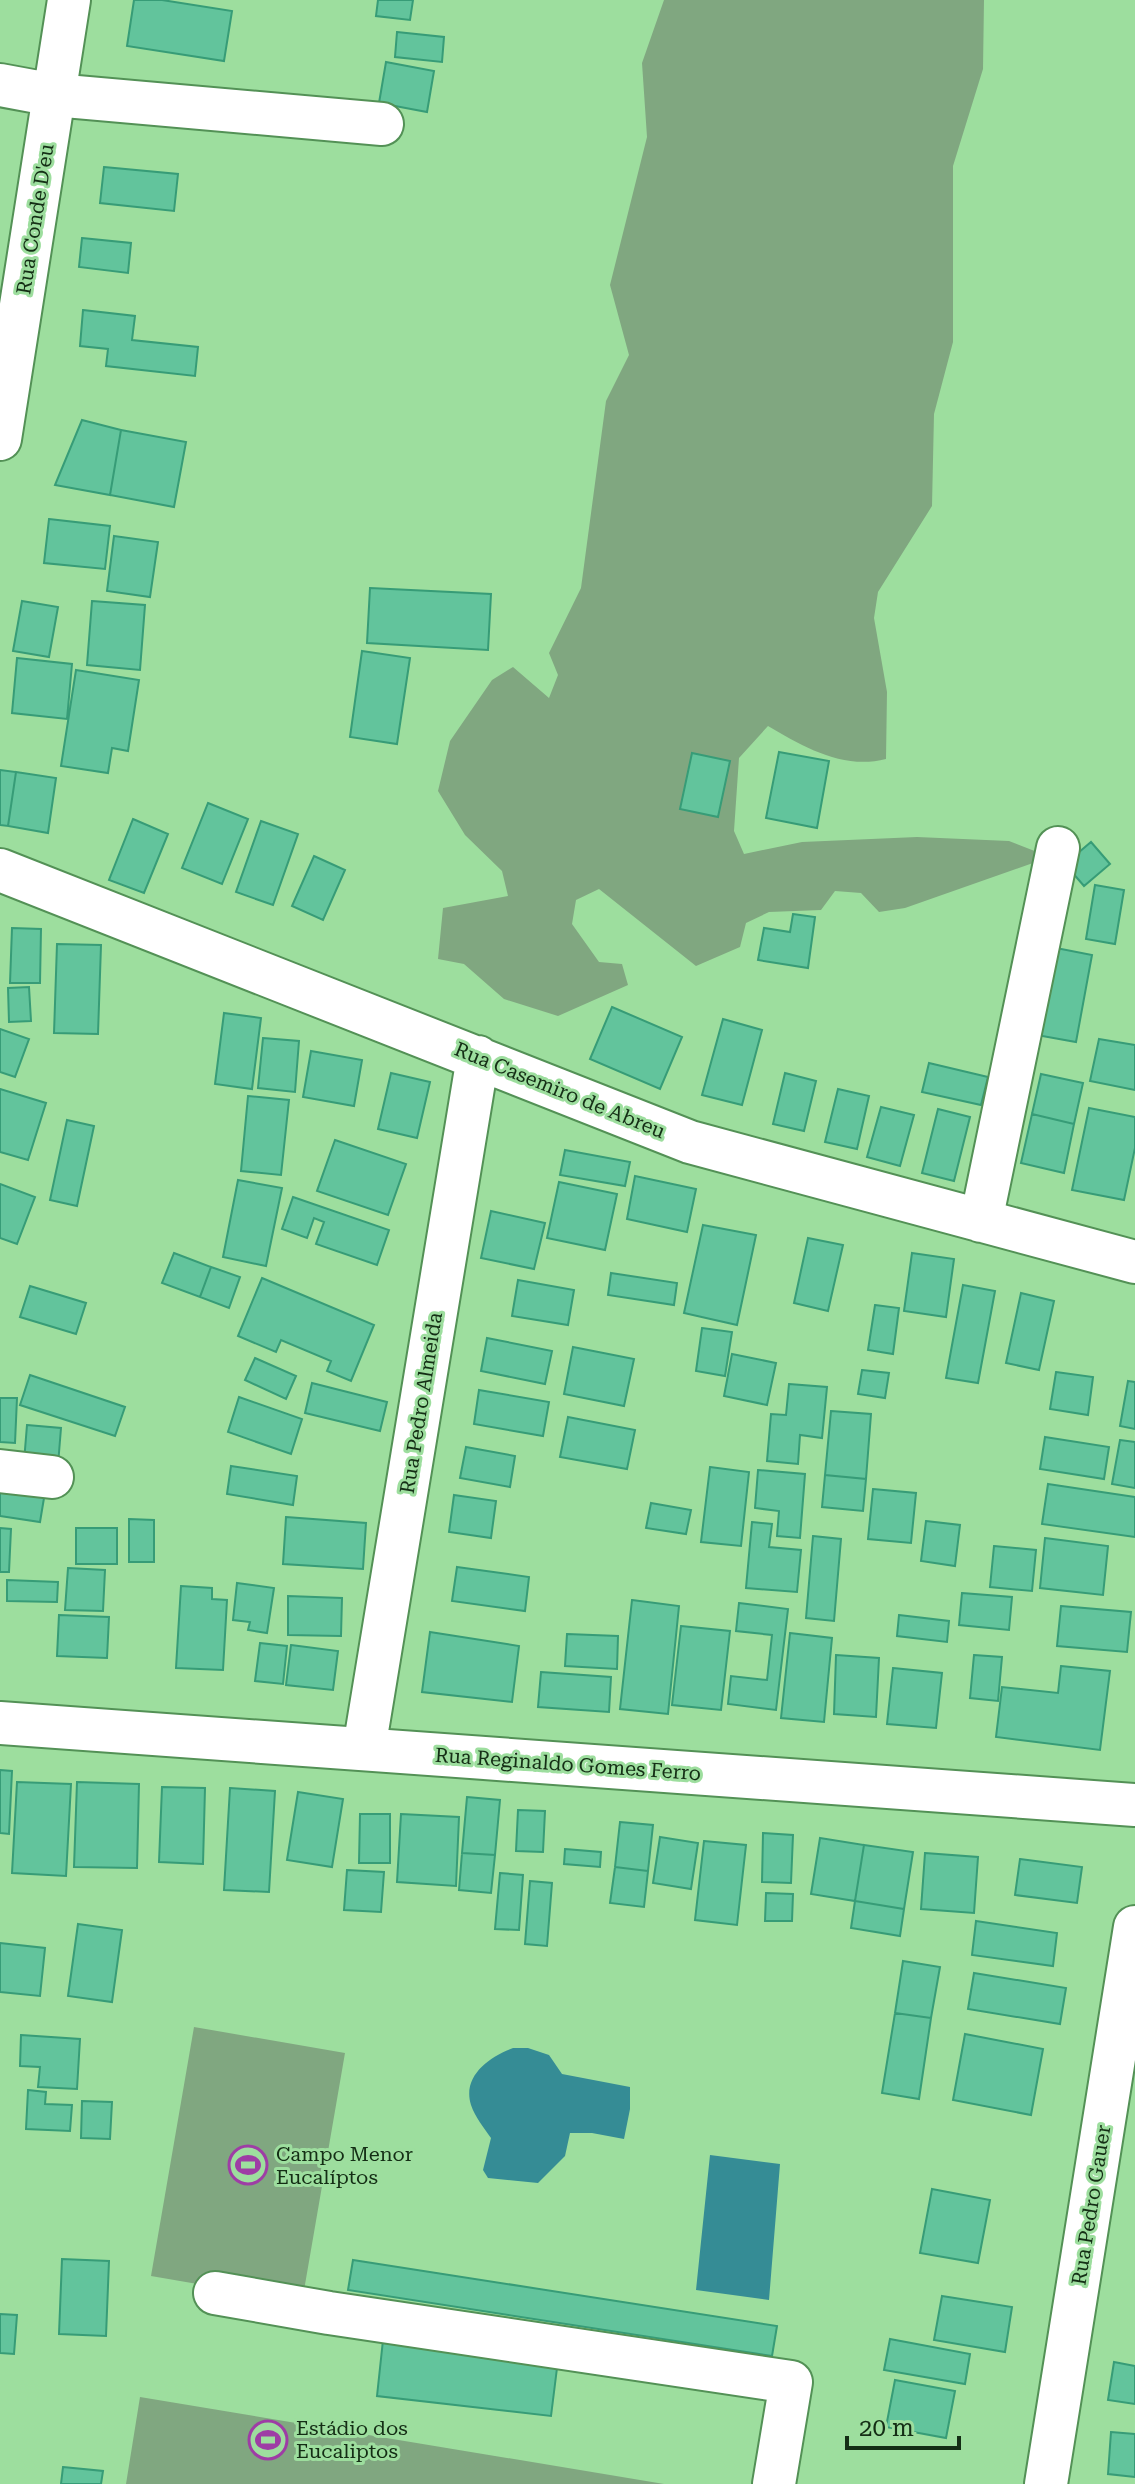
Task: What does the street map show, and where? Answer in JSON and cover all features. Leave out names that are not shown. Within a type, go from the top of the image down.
[{"type":"street","name":"Rua Conde D'eu","points":[[0,439],[69,0]]},
{"type":"street","points":[[0,85],[54,95],[382,124]]},
{"type":"street","points":[[981,1221],[1058,848]]},
{"type":"street","name":"Rua Casemiro de Abreu","points":[[0,870],[690,1142],[1135,1262]]},
{"type":"street","name":"Rua Pedro Almeida","points":[[364,1749],[478,1057]]},
{"type":"street","points":[[0,1471],[52,1477]]},
{"type":"street","name":"Rua Reginaldo Gomes Ferro","points":[[0,1723],[1135,1805]]},
{"type":"street","name":"Rua Pedro Gauer","points":[[1046,2484],[1135,1927]]},
{"type":"street","points":[[215,2293],[791,2382],[774,2484]]},
{"type":"green space","points":[[664,0],[984,0],[983,69],[953,166],[953,342],[934,414],[932,506],[878,592],[874,618],[887,692],[886,759],[870,762],[839,759],[810,749],[768,726],[739,758],[734,831],[744,854],[802,842],[917,837],[1009,841],[1050,857],[905,908],[879,912],[861,893],[835,891],[821,910],[769,912],[746,923],[740,947],[696,966],[599,889],[576,900],[572,924],[599,962],[622,964],[628,985],[558,1016],[504,999],[464,964],[438,959],[443,908],[508,896],[502,871],[465,835],[438,791],[450,741],[492,680],[513,667],[549,698],[558,675],[549,653],[581,588],[606,401],[629,355],[610,285],[647,137],[642,63]]},
{"type":"green space","name":"Campo Menor Eucalíptos","points":[[194,2027],[345,2053],[302,2302],[151,2276]]},
{"type":"green space","name":"Estádio dos Eucaliptos","points":[[140,2397],[664,2484],[126,2484]]},
{"type":"water","points":[[513,2048],[528,2048],[549,2055],[562,2074],[630,2087],[630,2109],[624,2139],[592,2133],[570,2133],[565,2156],[538,2183],[488,2178],[483,2170],[491,2138],[471,2105],[470,2085],[487,2062]]},
{"type":"water","points":[[710,2155],[780,2164],[769,2300],[696,2290]]},
{"type":"building","points":[[134,0],[162,0],[232,11],[224,61],[127,46]]},
{"type":"building","points":[[378,0],[413,0],[410,20],[376,16]]},
{"type":"building","points":[[397,32],[444,37],[442,62],[395,57]]},
{"type":"building","points":[[386,62],[434,71],[427,112],[379,103]]},
{"type":"building","points":[[104,167],[178,174],[174,211],[100,203]]},
{"type":"building","points":[[82,238],[131,243],[128,273],[79,267]]},
{"type":"building","points":[[83,310],[135,316],[132,340],[198,347],[195,376],[106,366],[108,349],[80,346]]},
{"type":"building","points":[[82,420],[121,430],[110,495],[55,485]]},
{"type":"building","points":[[121,430],[186,442],[174,507],[110,495]]},
{"type":"building","points":[[49,519],[110,526],[105,569],[44,563]]},
{"type":"building","points":[[114,536],[158,542],[150,597],[107,591]]},
{"type":"building","points":[[370,588],[491,594],[488,650],[367,643]]},
{"type":"building","points":[[22,601],[58,607],[49,657],[13,651]]},
{"type":"building","points":[[92,601],[145,605],[140,670],[87,665]]},
{"type":"building","points":[[362,651],[410,658],[397,744],[350,737]]},
{"type":"building","points":[[17,658],[72,664],[67,719],[12,713]]},
{"type":"building","points":[[76,670],[139,680],[128,751],[112,748],[108,773],[61,766]]},
{"type":"building","points":[[779,752],[829,761],[817,828],[766,818]]},
{"type":"building","points":[[692,753],[730,761],[718,817],[680,809]]},
{"type":"building","points":[[0,770],[16,772],[8,826],[0,825]]},
{"type":"building","points":[[16,772],[56,778],[48,833],[8,826]]},
{"type":"building","points":[[208,803],[248,819],[222,884],[182,868]]},
{"type":"building","points":[[133,819],[168,834],[144,893],[109,880]]},
{"type":"building","points":[[261,821],[298,834],[273,905],[236,892]]},
{"type":"building","points":[[1091,842],[1110,864],[1084,886],[1065,864]]},
{"type":"building","points":[[314,856],[345,870],[323,920],[292,906]]},
{"type":"building","points":[[1095,885],[1124,890],[1115,944],[1086,939]]},
{"type":"building","points":[[793,914],[815,917],[808,968],[758,960],[764,928],[790,932]]},
{"type":"building","points":[[12,928],[41,929],[40,983],[10,983]]},
{"type":"building","points":[[57,944],[101,945],[98,1034],[54,1033]]},
{"type":"building","points":[[1046,946],[1092,955],[1076,1042],[1031,1034]]},
{"type":"building","points":[[29,987],[31,1021],[9,1022],[8,988]]},
{"type":"building","points":[[612,1007],[682,1037],[660,1089],[590,1059]]},
{"type":"building","points":[[224,1013],[261,1018],[252,1089],[215,1084]]},
{"type":"building","points":[[723,1019],[762,1030],[742,1105],[702,1095]]},
{"type":"building","points":[[0,1029],[29,1039],[15,1077],[0,1072]]},
{"type":"building","points":[[263,1038],[299,1041],[295,1092],[258,1088]]},
{"type":"building","points":[[1099,1039],[1135,1045],[1135,1090],[1090,1081]]},
{"type":"building","points":[[311,1051],[362,1060],[354,1106],[303,1097]]},
{"type":"building","points":[[929,1063],[988,1077],[981,1105],[922,1092]]},
{"type":"building","points":[[391,1073],[430,1082],[417,1138],[378,1129]]},
{"type":"building","points":[[785,1073],[816,1081],[804,1131],[773,1124]]},
{"type":"building","points":[[1041,1074],[1083,1083],[1074,1124],[1032,1114]]},
{"type":"building","points":[[0,1089],[46,1103],[28,1160],[0,1152]]},
{"type":"building","points":[[838,1089],[869,1096],[857,1149],[825,1142]]},
{"type":"building","points":[[248,1096],[289,1100],[281,1175],[241,1171]]},
{"type":"building","points":[[881,1107],[914,1115],[900,1166],[867,1157]]},
{"type":"building","points":[[1089,1108],[1135,1117],[1135,1148],[1124,1200],[1072,1190]]},
{"type":"building","points":[[938,1109],[970,1117],[954,1181],[922,1173]]},
{"type":"building","points":[[1032,1114],[1074,1124],[1064,1173],[1021,1163]]},
{"type":"building","points":[[67,1120],[94,1126],[77,1206],[50,1200]]},
{"type":"building","points":[[335,1140],[406,1164],[388,1215],[317,1191]]},
{"type":"building","points":[[565,1150],[630,1162],[625,1186],[560,1175]]},
{"type":"building","points":[[635,1176],[696,1189],[687,1232],[627,1219]]},
{"type":"building","points":[[238,1180],[282,1188],[266,1266],[223,1257]]},
{"type":"building","points":[[559,1182],[617,1194],[605,1250],[547,1238]]},
{"type":"building","points":[[0,1184],[35,1197],[17,1244],[0,1238]]},
{"type":"building","points":[[293,1197],[389,1230],[377,1265],[316,1244],[324,1222],[314,1218],[307,1238],[282,1229]]},
{"type":"building","points":[[491,1211],[545,1223],[534,1269],[481,1258]]},
{"type":"building","points":[[703,1225],[756,1235],[737,1325],[684,1313]]},
{"type":"building","points":[[808,1238],[843,1245],[828,1311],[794,1303]]},
{"type":"building","points":[[174,1253],[211,1267],[200,1297],[162,1283]]},
{"type":"building","points":[[912,1253],[954,1259],[946,1317],[904,1311]]},
{"type":"building","points":[[211,1267],[240,1277],[229,1308],[200,1297]]},
{"type":"building","points":[[611,1273],[677,1283],[674,1305],[608,1295]]},
{"type":"building","points":[[262,1278],[374,1325],[351,1381],[327,1371],[331,1361],[281,1340],[276,1352],[238,1336]]},
{"type":"building","points":[[518,1280],[574,1290],[568,1325],[512,1316]]},
{"type":"building","points":[[963,1285],[995,1291],[978,1383],[946,1378]]},
{"type":"building","points":[[30,1286],[86,1303],[76,1334],[20,1317]]},
{"type":"building","points":[[1021,1293],[1054,1301],[1039,1370],[1006,1363]]},
{"type":"building","points":[[875,1305],[899,1308],[893,1354],[868,1350]]},
{"type":"building","points":[[702,1328],[732,1332],[725,1376],[696,1371]]},
{"type":"building","points":[[487,1338],[552,1351],[545,1384],[481,1371]]},
{"type":"building","points":[[573,1347],[634,1359],[624,1406],[564,1394]]},
{"type":"building","points":[[732,1354],[776,1363],[767,1405],[724,1396]]},
{"type":"building","points":[[255,1358],[296,1376],[286,1399],[245,1380]]},
{"type":"building","points":[[862,1370],[889,1373],[885,1398],[858,1394]]},
{"type":"building","points":[[1056,1372],[1093,1377],[1088,1415],[1050,1409]]},
{"type":"building","points":[[30,1375],[125,1407],[115,1436],[20,1405]]},
{"type":"building","points":[[1128,1381],[1135,1382],[1135,1429],[1120,1426]]},
{"type":"building","points":[[312,1383],[387,1402],[380,1431],[305,1413]]},
{"type":"building","points":[[789,1384],[827,1387],[822,1438],[800,1435],[798,1464],[767,1461],[771,1414],[786,1415]]},
{"type":"building","points":[[479,1390],[549,1402],[543,1436],[474,1424]]},
{"type":"building","points":[[239,1397],[302,1419],[291,1454],[228,1432]]},
{"type":"building","points":[[0,1398],[17,1398],[15,1443],[0,1442]]},
{"type":"building","points":[[831,1411],[871,1414],[866,1479],[825,1475]]},
{"type":"building","points":[[568,1417],[635,1430],[627,1469],[560,1457]]},
{"type":"building","points":[[27,1425],[61,1428],[57,1477],[23,1474]]},
{"type":"building","points":[[1045,1437],[1109,1447],[1104,1479],[1040,1469]]},
{"type":"building","points":[[1120,1440],[1135,1442],[1135,1488],[1112,1484]]},
{"type":"building","points":[[466,1447],[515,1456],[510,1487],[460,1478]]},
{"type":"building","points":[[231,1466],[297,1476],[293,1505],[227,1494]]},
{"type":"building","points":[[710,1467],[749,1472],[741,1546],[701,1542]]},
{"type":"building","points":[[758,1470],[805,1474],[800,1538],[777,1536],[779,1511],[755,1508]]},
{"type":"building","points":[[825,1475],[866,1479],[863,1511],[822,1507]]},
{"type":"building","points":[[0,1479],[46,1486],[40,1522],[0,1516]]},
{"type":"building","points":[[1048,1484],[1135,1497],[1135,1537],[1042,1524]]},
{"type":"building","points":[[873,1489],[916,1493],[911,1543],[868,1539]]},
{"type":"building","points":[[454,1495],[496,1501],[491,1538],[449,1532]]},
{"type":"building","points":[[651,1503],[691,1510],[686,1534],[646,1528]]},
{"type":"building","points":[[286,1517],[366,1523],[363,1569],[283,1564]]},
{"type":"building","points":[[129,1519],[154,1520],[154,1562],[129,1562]]},
{"type":"building","points":[[926,1521],[960,1525],[955,1566],[921,1561]]},
{"type":"building","points":[[752,1522],[772,1524],[769,1547],[801,1550],[797,1592],[746,1588]]},
{"type":"building","points":[[0,1528],[11,1529],[9,1572],[0,1572]]},
{"type":"building","points":[[76,1528],[117,1528],[117,1564],[76,1564]]},
{"type":"building","points":[[813,1536],[841,1539],[834,1621],[806,1618]]},
{"type":"building","points":[[1045,1538],[1108,1546],[1103,1595],[1040,1588]]},
{"type":"building","points":[[994,1546],[1036,1550],[1032,1591],[990,1587]]},
{"type":"building","points":[[457,1567],[529,1577],[525,1611],[452,1601]]},
{"type":"building","points":[[68,1568],[105,1570],[103,1611],[65,1610]]},
{"type":"building","points":[[7,1580],[58,1582],[57,1602],[7,1601]]},
{"type":"building","points":[[237,1583],[274,1588],[267,1633],[248,1630],[250,1622],[233,1620]]},
{"type":"building","points":[[181,1586],[212,1588],[212,1599],[227,1600],[223,1670],[176,1668]]},
{"type":"building","points":[[962,1593],[1012,1597],[1009,1630],[959,1625]]},
{"type":"building","points":[[288,1596],[342,1598],[341,1636],[288,1635]]},
{"type":"building","points":[[632,1600],[679,1606],[668,1714],[620,1709]]},
{"type":"building","points":[[739,1603],[788,1609],[776,1710],[728,1704],[731,1676],[767,1680],[772,1635],[736,1631]]},
{"type":"building","points":[[1061,1606],[1131,1612],[1127,1652],[1057,1646]]},
{"type":"building","points":[[59,1615],[109,1617],[107,1658],[57,1656]]},
{"type":"building","points":[[899,1615],[949,1621],[947,1642],[897,1636]]},
{"type":"building","points":[[681,1626],[730,1631],[721,1710],[672,1705]]},
{"type":"building","points":[[430,1632],[519,1646],[512,1702],[422,1692]]},
{"type":"building","points":[[790,1633],[832,1638],[824,1722],[781,1718]]},
{"type":"building","points":[[567,1634],[618,1636],[617,1669],[565,1666]]},
{"type":"building","points":[[260,1643],[287,1646],[283,1684],[255,1681]]},
{"type":"building","points":[[291,1645],[338,1651],[333,1690],[286,1685]]},
{"type":"building","points":[[836,1655],[879,1658],[876,1717],[834,1714]]},
{"type":"building","points":[[974,1655],[1002,1657],[998,1701],[970,1698]]},
{"type":"building","points":[[1061,1666],[1110,1671],[1100,1750],[996,1737],[1002,1687],[1058,1693]]},
{"type":"building","points":[[893,1668],[942,1673],[936,1728],[887,1724]]},
{"type":"building","points":[[541,1672],[611,1677],[609,1712],[538,1707]]},
{"type":"building","points":[[0,1770],[12,1771],[9,1834],[0,1833]]},
{"type":"building","points":[[17,1782],[71,1784],[66,1876],[12,1873]]},
{"type":"building","points":[[77,1782],[139,1784],[137,1868],[74,1867]]},
{"type":"building","points":[[162,1787],[205,1788],[203,1864],[159,1862]]},
{"type":"building","points":[[230,1788],[275,1791],[269,1892],[224,1890]]},
{"type":"building","points":[[298,1792],[343,1799],[332,1867],[287,1860]]},
{"type":"building","points":[[467,1797],[500,1800],[495,1855],[462,1853]]},
{"type":"building","points":[[518,1810],[545,1811],[543,1852],[516,1851]]},
{"type":"building","points":[[360,1814],[390,1814],[390,1863],[359,1863]]},
{"type":"building","points":[[401,1814],[459,1817],[456,1886],[397,1882]]},
{"type":"building","points":[[620,1822],[653,1825],[648,1871],[615,1867]]},
{"type":"building","points":[[763,1833],[793,1835],[791,1883],[762,1882]]},
{"type":"building","points":[[660,1837],[698,1843],[691,1889],[653,1883]]},
{"type":"building","points":[[820,1838],[864,1845],[855,1901],[811,1894]]},
{"type":"building","points":[[704,1841],[746,1845],[737,1925],[695,1920]]},
{"type":"building","points":[[864,1845],[913,1852],[904,1909],[855,1901]]},
{"type":"building","points":[[565,1849],[601,1852],[600,1867],[564,1864]]},
{"type":"building","points":[[462,1853],[495,1855],[491,1893],[459,1890]]},
{"type":"building","points":[[925,1853],[978,1857],[974,1913],[921,1909]]},
{"type":"building","points":[[1020,1859],[1082,1867],[1077,1903],[1015,1895]]},
{"type":"building","points":[[615,1867],[648,1871],[644,1907],[610,1903]]},
{"type":"building","points":[[347,1870],[384,1872],[381,1912],[344,1910]]},
{"type":"building","points":[[500,1873],[523,1875],[519,1930],[495,1929]]},
{"type":"building","points":[[530,1881],[552,1883],[547,1946],[525,1944]]},
{"type":"building","points":[[766,1893],[793,1894],[792,1921],[765,1921]]},
{"type":"building","points":[[855,1901],[904,1909],[900,1936],[851,1928]]},
{"type":"building","points":[[976,1921],[1057,1933],[1053,1966],[972,1955]]},
{"type":"building","points":[[78,1924],[122,1930],[112,2002],[68,1996]]},
{"type":"building","points":[[0,1943],[45,1948],[40,1996],[0,1992]]},
{"type":"building","points":[[903,1961],[940,1967],[931,2018],[895,2013]]},
{"type":"building","points":[[974,1973],[1066,1988],[1060,2024],[968,2009]]},
{"type":"building","points":[[895,2013],[931,2018],[919,2099],[882,2093]]},
{"type":"building","points":[[965,2034],[1043,2049],[1031,2115],[953,2100]]},
{"type":"building","points":[[21,2035],[80,2039],[77,2089],[38,2087],[40,2067],[20,2066]]},
{"type":"building","points":[[28,2090],[46,2092],[45,2104],[72,2105],[70,2131],[26,2129]]},
{"type":"building","points":[[82,2101],[112,2102],[110,2139],[81,2138]]},
{"type":"building","points":[[932,2189],[990,2200],[978,2263],[920,2253]]},
{"type":"building","points":[[62,2259],[109,2261],[106,2336],[59,2334]]},
{"type":"building","points":[[353,2260],[777,2326],[772,2356],[348,2290]]},
{"type":"building","points":[[942,2296],[1012,2307],[1005,2352],[934,2340]]},
{"type":"building","points":[[0,2314],[17,2315],[14,2354],[0,2353]]},
{"type":"building","points":[[890,2339],[970,2354],[965,2384],[884,2370]]},
{"type":"building","points":[[383,2340],[558,2360],[551,2416],[377,2396]]},
{"type":"building","points":[[1114,2362],[1135,2366],[1135,2404],[1108,2400]]},
{"type":"building","points":[[895,2380],[955,2391],[946,2438],[886,2427]]},
{"type":"building","points":[[1111,2432],[1135,2434],[1135,2477],[1108,2474]]},
{"type":"building","points":[[63,2467],[103,2471],[101,2484],[61,2484]]},
{"type":"place","name":"Campo Menor Eucalíptos","points":[[248,2165]]},
{"type":"place","name":"Estádio dos Eucaliptos","points":[[268,2440]]}]
